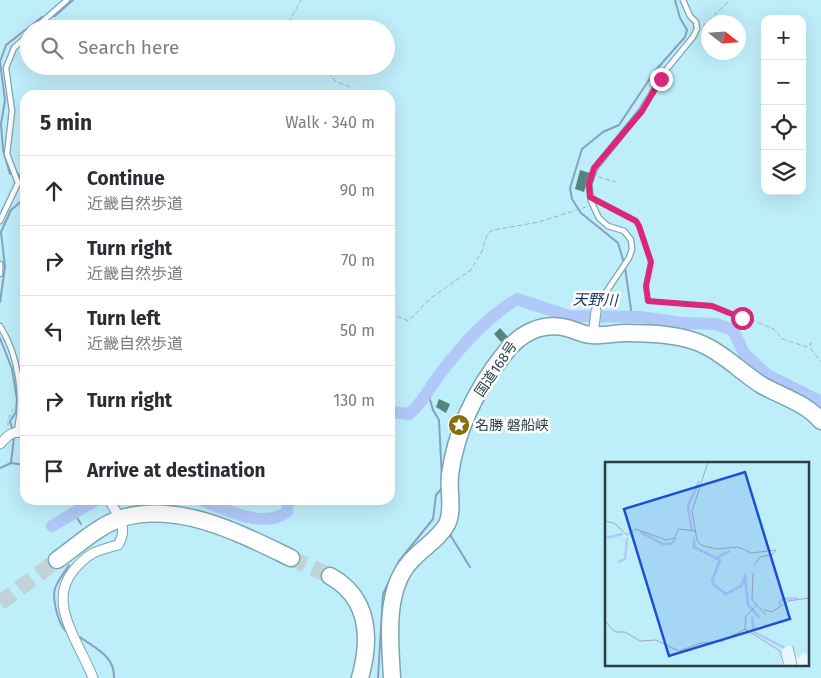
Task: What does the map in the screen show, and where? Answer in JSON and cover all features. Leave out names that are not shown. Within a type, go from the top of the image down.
[{"type":"highway","name":"国道168号","points":[[392,678],[392,620],[397,581],[410,562],[446,525],[450,515],[450,478],[459,435],[484,385],[514,343],[531,330],[547,326],[557,326],[593,332],[678,337],[694,341],[712,349],[758,383],[803,406],[821,421]]},
{"type":"highway","points":[[57,560],[115,509],[180,515],[228,531],[291,558]]},
{"type":"highway","points":[[330,576],[341,582],[350,591],[364,618],[367,639],[360,678]]},
{"type":"street","points":[[593,332],[596,311]]},
{"type":"street","points":[[0,444],[8,435],[20,432]]},
{"type":"street","points":[[92,678],[66,617],[61,598],[70,575],[86,556],[94,551],[118,545],[122,538],[123,530],[115,509]]},
{"type":"lane","points":[[44,20],[67,0]]},
{"type":"lane","points":[[596,311],[600,301],[629,258],[632,249],[628,235],[624,231],[604,224],[592,205],[589,184],[599,162],[642,111],[666,70],[688,45],[697,29],[696,22],[690,16],[683,0]]},
{"type":"lane","points":[[0,221],[18,183],[7,154],[12,111],[6,68],[14,48],[20,42]]},
{"type":"lane","points":[[0,264],[0,274]]},
{"type":"lane","points":[[0,326],[12,352],[20,389]]},
{"type":"path","points":[[290,20],[300,0]]},
{"type":"path","points":[[697,29],[707,24],[717,10],[722,10],[730,0]]},
{"type":"path","points":[[331,75],[335,81],[350,87],[350,90]]},
{"type":"path","points":[[592,175],[616,182]]},
{"type":"path","points":[[590,197],[636,221],[639,226],[651,262],[646,286],[648,301],[718,307],[774,329],[782,339],[807,347],[811,343],[811,349],[821,362]]},
{"type":"path","points":[[395,316],[404,320],[411,318],[431,298],[471,270],[482,251],[488,233],[493,230],[539,222],[592,205]]},
{"type":"path","points":[[8,425],[14,406]]},
{"type":"shaded area","points":[[0,0],[821,0],[821,678],[0,678]]},
{"type":"building","points":[[580,170],[590,173],[584,192],[575,189]]},
{"type":"building","points":[[500,328],[508,337],[501,342],[494,334]]},
{"type":"building","points":[[439,399],[450,404],[446,413],[436,407]]},
{"type":"waterway","points":[[38,20],[42,17],[55,16],[73,0]]},
{"type":"waterway","points":[[624,263],[618,243],[581,213],[572,199],[570,188],[582,149],[603,132],[619,125],[655,71],[685,37],[687,30],[680,18],[675,0]]},
{"type":"waterway","points":[[20,34],[6,45],[0,62],[5,100],[1,124],[3,150],[10,174],[17,173],[20,176]]},
{"type":"waterway","points":[[0,302],[5,267],[1,232],[11,210],[20,202]]},
{"type":"waterway","points":[[625,267],[632,317]]},
{"type":"waterway","name":"天野川","points":[[395,413],[409,414],[414,410],[440,374],[466,343],[485,323],[517,299],[568,316],[640,317],[683,323],[716,324],[733,330],[744,353],[766,374],[816,399],[821,404]]},
{"type":"waterway","points":[[0,338],[12,369],[17,399],[16,412],[10,421],[12,428]]},
{"type":"waterway","points":[[428,393],[433,410],[439,420],[442,480]]},
{"type":"waterway","points":[[11,463],[14,437]]},
{"type":"waterway","points":[[0,468],[11,463],[20,464]]},
{"type":"waterway","points":[[378,678],[383,594],[399,561],[433,519],[436,495],[442,488]]},
{"type":"waterway","name":"天野川","points":[[52,526],[88,505]]},
{"type":"waterway","name":"天野川","points":[[214,505],[244,516],[267,519],[287,512],[288,505]]},
{"type":"waterway","points":[[74,513],[81,524]]},
{"type":"waterway","points":[[449,533],[470,567]]},
{"type":"waterway","points":[[69,565],[58,582],[54,598],[60,622],[64,630],[69,634]]},
{"type":"waterway","points":[[80,637],[98,649],[108,659],[114,678]]},
{"type":"tunnel","points":[[291,558],[330,576]]},
{"type":"tunnel","points":[[0,603],[57,560]]},
{"type":"place","name":"名勝 磐船峡","points":[[459,425]]},
{"type":"route","points":[[661,79],[654,94],[642,111],[594,168],[589,184],[590,197],[623,216],[636,221],[642,231],[651,262],[646,286],[648,301],[718,307],[742,318]]}]
